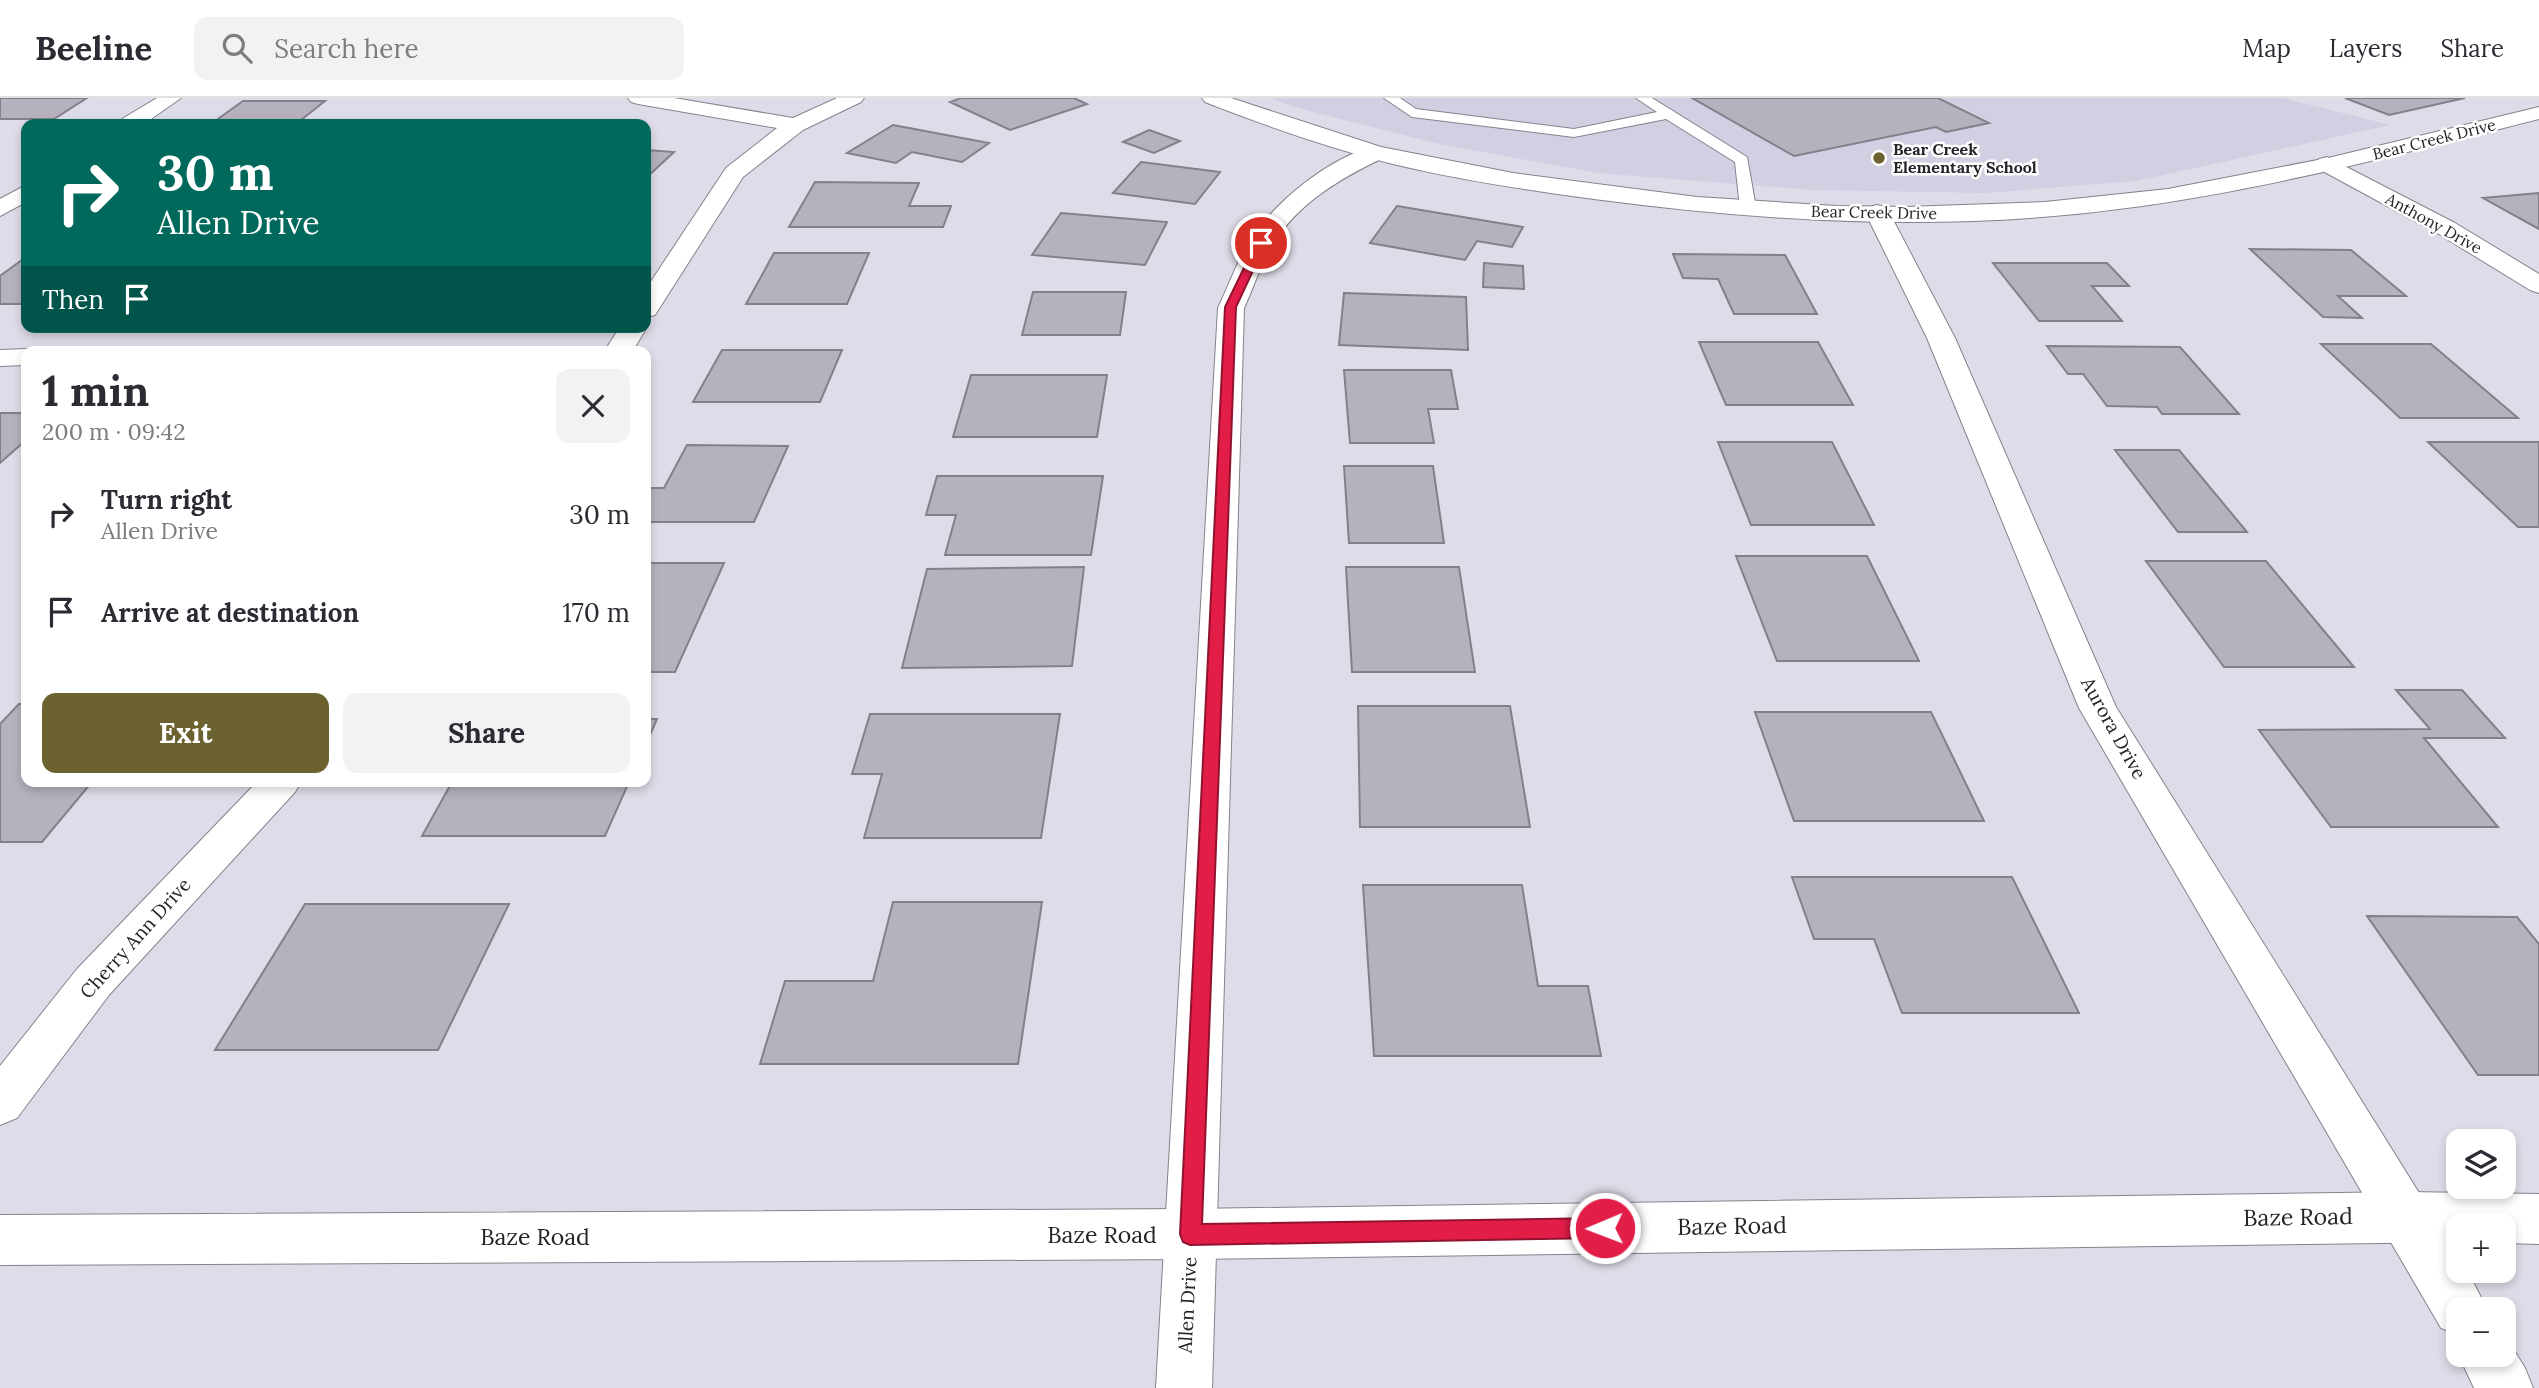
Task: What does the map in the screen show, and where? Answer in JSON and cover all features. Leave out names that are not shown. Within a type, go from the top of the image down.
[{"type":"street","points":[[138,119],[171,98]]},
{"type":"street","points":[[638,98],[795,125]]},
{"type":"street","points":[[651,301],[734,173],[795,125],[854,98]]},
{"type":"street","name":"Bear Creek Drive","points":[[1212,98],[1269,120],[1375,153],[1514,180],[1646,200],[1748,208],[1877,212],[1985,213],[2113,203],[2187,192],[2327,164],[2539,113]]},
{"type":"street","name":"Allen Drive","points":[[1184,1388],[1231,307],[1261,243],[1294,203],[1333,173],[1375,153]]},
{"type":"street","name":"Anthony Drive","points":[[2327,164],[2446,228],[2539,285]]},
{"type":"street","points":[[0,209],[21,195]]},
{"type":"street","name":"Aurora Drive","points":[[1877,212],[1941,338],[2098,708],[2453,1297]]},
{"type":"street","points":[[0,358],[21,357]]},
{"type":"street","name":"Cherry Ann Drive","points":[[0,1103],[93,982],[276,787]]},
{"type":"street","name":"Baze Road","points":[[0,1240],[1190,1234],[2406,1216],[2539,1219]]},
{"type":"street","points":[[2493,1367],[2505,1388]]},
{"type":"lane","points":[[1391,98],[1412,113],[1574,133],[1669,114]]},
{"type":"lane","points":[[1643,98],[1742,160],[1748,208]]},
{"type":"shaded area","name":"Bear Creek Elementary School","points":[[1271,98],[2283,98],[2390,125],[2136,181],[1986,193],[1812,190],[1597,173],[1434,143],[1294,107]]},
{"type":"building","points":[[0,98],[87,98],[54,119],[0,119]]},
{"type":"building","points":[[961,98],[1074,98],[1087,104],[1010,130],[950,102]]},
{"type":"building","points":[[1692,98],[1938,98],[1989,123],[1946,132],[1936,127],[1794,156]]},
{"type":"building","points":[[2345,98],[2465,98],[2389,115]]},
{"type":"building","points":[[243,101],[325,101],[302,119],[218,119]]},
{"type":"building","points":[[893,125],[989,143],[962,162],[912,152],[896,163],[847,153]]},
{"type":"building","points":[[1149,130],[1180,141],[1154,153],[1123,142]]},
{"type":"building","points":[[651,150],[674,152],[651,173]]},
{"type":"building","points":[[1141,162],[1220,172],[1195,204],[1113,193]]},
{"type":"building","points":[[815,182],[919,183],[909,206],[951,206],[943,227],[789,227]]},
{"type":"building","points":[[2539,193],[2539,229],[2483,198]]},
{"type":"building","points":[[1397,206],[1523,227],[1512,247],[1477,241],[1465,260],[1370,243]]},
{"type":"building","points":[[1061,213],[1167,222],[1145,265],[1032,255]]},
{"type":"building","points":[[2250,249],[2351,250],[2406,296],[2338,296],[2362,318],[2323,317]]},
{"type":"building","points":[[774,253],[869,253],[847,304],[746,304]]},
{"type":"building","points":[[1673,254],[1785,255],[1817,314],[1734,314],[1718,279],[1683,278]]},
{"type":"building","points":[[21,261],[21,304],[0,304],[0,276]]},
{"type":"building","points":[[1484,263],[1523,266],[1524,289],[1483,287]]},
{"type":"building","points":[[1993,263],[2107,263],[2129,286],[2092,286],[2122,321],[2039,321]]},
{"type":"building","points":[[1033,292],[1126,292],[1120,335],[1022,335]]},
{"type":"building","points":[[1344,293],[1466,297],[1468,350],[1339,345]]},
{"type":"building","points":[[1699,342],[1818,342],[1853,405],[1726,405]]},
{"type":"building","points":[[2321,344],[2431,344],[2518,418],[2400,418]]},
{"type":"building","points":[[2047,346],[2180,347],[2239,414],[2162,414],[2157,407],[2107,406],[2083,374],[2068,374]]},
{"type":"building","points":[[722,350],[842,350],[820,402],[693,402]]},
{"type":"building","points":[[1344,370],[1451,370],[1458,409],[1428,409],[1434,443],[1350,443]]},
{"type":"building","points":[[971,375],[1107,375],[1097,437],[953,437]]},
{"type":"building","points":[[0,413],[21,413],[21,444],[0,463]]},
{"type":"building","points":[[1718,442],[1832,442],[1874,525],[1751,525]]},
{"type":"building","points":[[2428,442],[2539,442],[2539,527],[2518,527]]},
{"type":"building","points":[[687,445],[788,446],[754,522],[651,522],[651,488],[664,488]]},
{"type":"building","points":[[2115,450],[2179,450],[2247,532],[2178,532]]},
{"type":"building","points":[[1344,466],[1433,466],[1444,543],[1349,543]]},
{"type":"building","points":[[937,476],[1103,476],[1091,555],[945,555],[956,515],[926,515]]},
{"type":"building","points":[[1736,556],[1867,556],[1919,661],[1777,661]]},
{"type":"building","points":[[2146,561],[2266,561],[2354,667],[2224,667]]},
{"type":"building","points":[[651,563],[724,563],[675,672],[651,672]]},
{"type":"building","points":[[1084,567],[1072,666],[902,668],[927,569]]},
{"type":"building","points":[[1346,567],[1459,567],[1475,672],[1352,672]]},
{"type":"building","points":[[2396,690],[2462,690],[2505,738],[2424,738],[2498,827],[2331,827],[2259,730],[2430,729]]},
{"type":"building","points":[[21,704],[21,787],[88,787],[42,842],[0,842],[0,724]]},
{"type":"building","points":[[1358,706],[1510,706],[1530,827],[1360,827]]},
{"type":"building","points":[[1755,712],[1931,712],[1984,821],[1794,821]]},
{"type":"building","points":[[870,714],[1060,714],[1041,838],[864,838],[882,774],[852,774]]},
{"type":"building","points":[[651,719],[657,719],[651,733]]},
{"type":"building","points":[[449,787],[627,787],[605,836],[422,836]]},
{"type":"building","points":[[1792,877],[2012,877],[2079,1013],[1902,1013],[1874,939],[1814,939]]},
{"type":"building","points":[[1363,885],[1522,885],[1538,986],[1588,986],[1601,1056],[1374,1056]]},
{"type":"building","points":[[893,902],[1042,902],[1018,1064],[760,1064],[785,981],[873,981]]},
{"type":"building","points":[[305,904],[509,904],[438,1050],[215,1050]]},
{"type":"building","points":[[2367,916],[2517,917],[2539,944],[2539,1075],[2478,1075]]},
{"type":"place","name":"Bear Creek Elementary School","points":[[1879,158]]},
{"type":"route","points":[[1261,243],[1231,307],[1190,1234],[1605,1228]]}]
